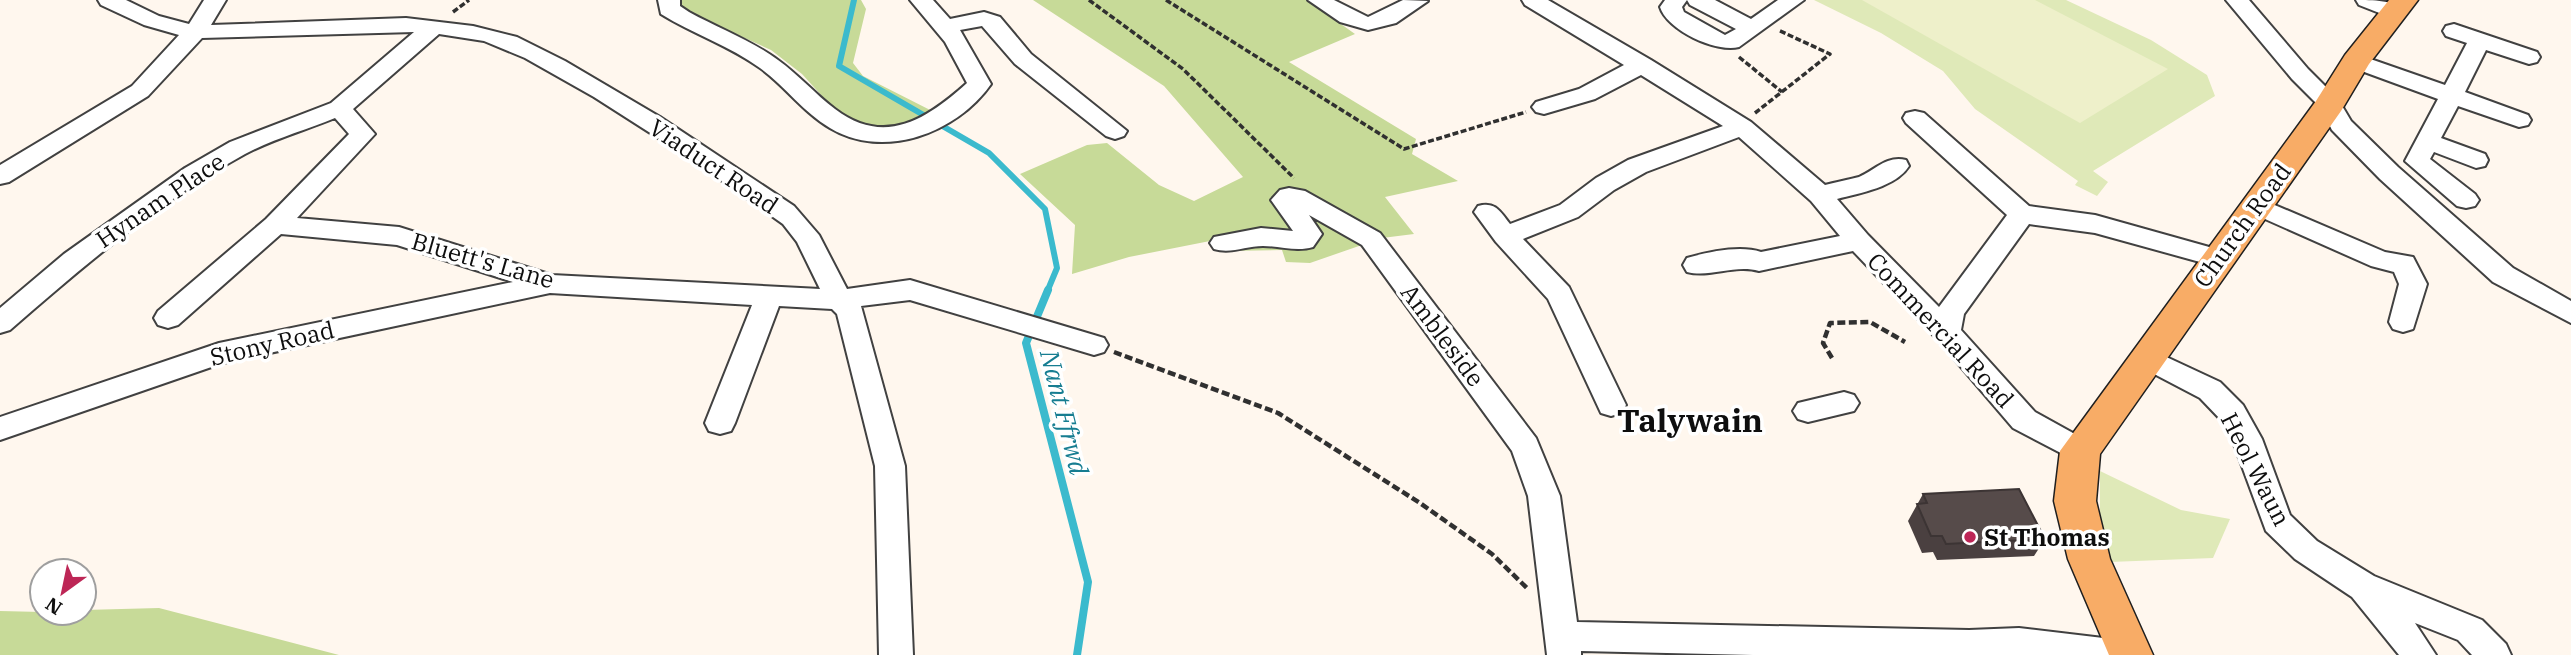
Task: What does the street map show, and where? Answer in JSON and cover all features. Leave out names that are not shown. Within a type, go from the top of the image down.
[{"type":"main road","name":"Church Road","points":[[2080,451],[2330,104],[2389,4]]},
{"type":"main road","points":[[2080,451],[2074,501],[2088,559],[2131,655]]},
{"type":"street","name":"Viaduct Road","points":[[108,0],[142,17],[196,31],[382,24],[434,27],[507,41],[548,60],[700,153],[792,218],[813,244],[833,284],[837,300],[850,311],[890,466],[896,655]]},
{"type":"street","points":[[0,176],[140,91],[196,31],[215,0]]},
{"type":"street","points":[[669,0],[669,9],[728,38],[768,63],[839,124],[880,138],[912,131],[953,110],[979,84],[968,57],[947,26],[921,0]]},
{"type":"street","points":[[1320,0],[1352,22],[1363,25],[1390,18],[1417,0],[1427,0]]},
{"type":"street","name":"Commercial Road","points":[[1533,0],[1742,127],[1819,195],[1859,241],[1947,332],[2024,420],[2080,451]]},
{"type":"street","points":[[1676,0],[1671,6],[1674,16],[1721,42],[1731,42],[1793,0]]},
{"type":"street","points":[[1698,0],[1757,25]]},
{"type":"street","points":[[2214,0],[2239,2],[2300,74],[2330,104],[2341,125],[2389,173],[2503,275],[2571,313]]},
{"type":"street","points":[[947,26],[984,19],[992,22],[1023,59],[1115,131]]},
{"type":"street","points":[[168,318],[275,225],[363,134],[339,108],[434,27]]},
{"type":"street","points":[[2454,31],[2529,57]]},
{"type":"street","points":[[2422,151],[2480,40]]},
{"type":"street","points":[[2356,61],[2519,120]]},
{"type":"street","points":[[1544,107],[1587,94],[1643,65]]},
{"type":"street","name":"Hynam Place","points":[[0,323],[73,260],[194,174],[239,147],[339,108]]},
{"type":"street","points":[[1915,118],[2022,214],[2095,224],[2218,258]]},
{"type":"street","points":[[1505,236],[1569,211],[1605,184],[1637,166],[1742,127]]},
{"type":"street","points":[[2422,151],[2476,160]]},
{"type":"street","points":[[2422,151],[2466,200]]},
{"type":"street","points":[[1819,195],[1869,182],[1897,166]]},
{"type":"street","name":"Ambleside","points":[[1223,243],[1261,237],[1304,241],[1309,234],[1284,200],[1289,196],[1296,197],[1371,239],[1525,446],[1545,496],[1562,645]]},
{"type":"street","points":[[2256,205],[2380,260],[2404,264],[2413,284],[2403,322]]},
{"type":"street","points":[[1487,212],[1505,236],[1559,295],[1611,405]]},
{"type":"street","points":[[1947,332],[1950,312],[2022,214]]},
{"type":"street","name":"Bluett's Lane","points":[[275,225],[399,236],[551,284],[837,300],[910,290],[1094,345]]},
{"type":"street","points":[[1696,265],[1749,258],[1759,262],[1859,241]]},
{"type":"street","name":"Stony Road","points":[[0,429],[219,353],[551,284]]},
{"type":"street","points":[[720,423],[769,297]]},
{"type":"street","name":"Heol Waun","points":[[2147,358],[2210,390],[2232,413],[2247,439],[2277,522],[2306,550],[2362,586],[2469,630],[2494,655]]},
{"type":"street","points":[[1808,411],[1844,403]]},
{"type":"street","name":"Heol Waun","points":[[2362,586],[2419,655]]},
{"type":"street","points":[[1562,645],[2019,643],[2120,655]]},
{"type":"path","points":[[1089,0],[1183,69],[1298,181]]},
{"type":"path","points":[[1166,0],[1404,149],[1544,107]]},
{"type":"path","points":[[1742,127],[1746,120],[1830,54],[1757,25]]},
{"type":"path","points":[[1721,42],[1782,92]]},
{"type":"path","points":[[1832,358],[1823,343],[1830,323],[1862,318],[1889,329],[1905,342]]},
{"type":"path","points":[[1094,345],[1230,393],[1278,413],[1420,503],[1492,554],[1529,590]]},
{"type":"green space","points":[[675,0],[861,0],[866,9],[853,63],[863,76],[938,114],[883,130],[858,127],[832,107],[802,74],[771,50],[685,11]]},
{"type":"green space","points":[[1033,0],[1307,0],[1355,34],[1289,62],[1416,139],[1412,154],[1458,181],[1385,197],[1414,234],[1382,238],[1310,263],[1286,262],[1282,250],[1224,251],[1210,241],[1129,257],[1072,274],[1075,225],[1020,174],[1087,145],[1107,143],[1159,185],[1194,201],[1243,177],[1164,86]]},
{"type":"green space","points":[[1814,0],[2066,0],[2151,40],[2207,75],[2215,96],[2093,171],[2108,182],[2097,196],[2075,185],[2078,181],[1975,109],[1943,71],[1881,33]]},
{"type":"green space","points":[[1862,0],[2035,0],[2168,69],[2080,123]]},
{"type":"green space","points":[[2100,471],[2181,510],[2230,519],[2213,558],[2110,562],[2100,525]]},
{"type":"green space","points":[[159,608],[339,655],[0,655],[0,611],[28,612],[28,627],[98,627],[98,610]]},
{"type":"building","points":[[2019,489],[2045,539],[1946,544],[1942,536],[1931,536],[1917,504],[1927,503],[1923,494]]},
{"type":"waterway","name":"Nant Ffrwd","points":[[854,0],[839,66],[989,153],[1045,209],[1057,268],[1047,292]]},
{"type":"waterway","name":"Nant Ffrwd","points":[[1048,290],[1026,343],[1088,582],[1077,655]]},
{"type":"place","name":"St Thomas","points":[[1970,537]]},
{"type":"district","name":"Talywain","points":[[1690,420]]}]
